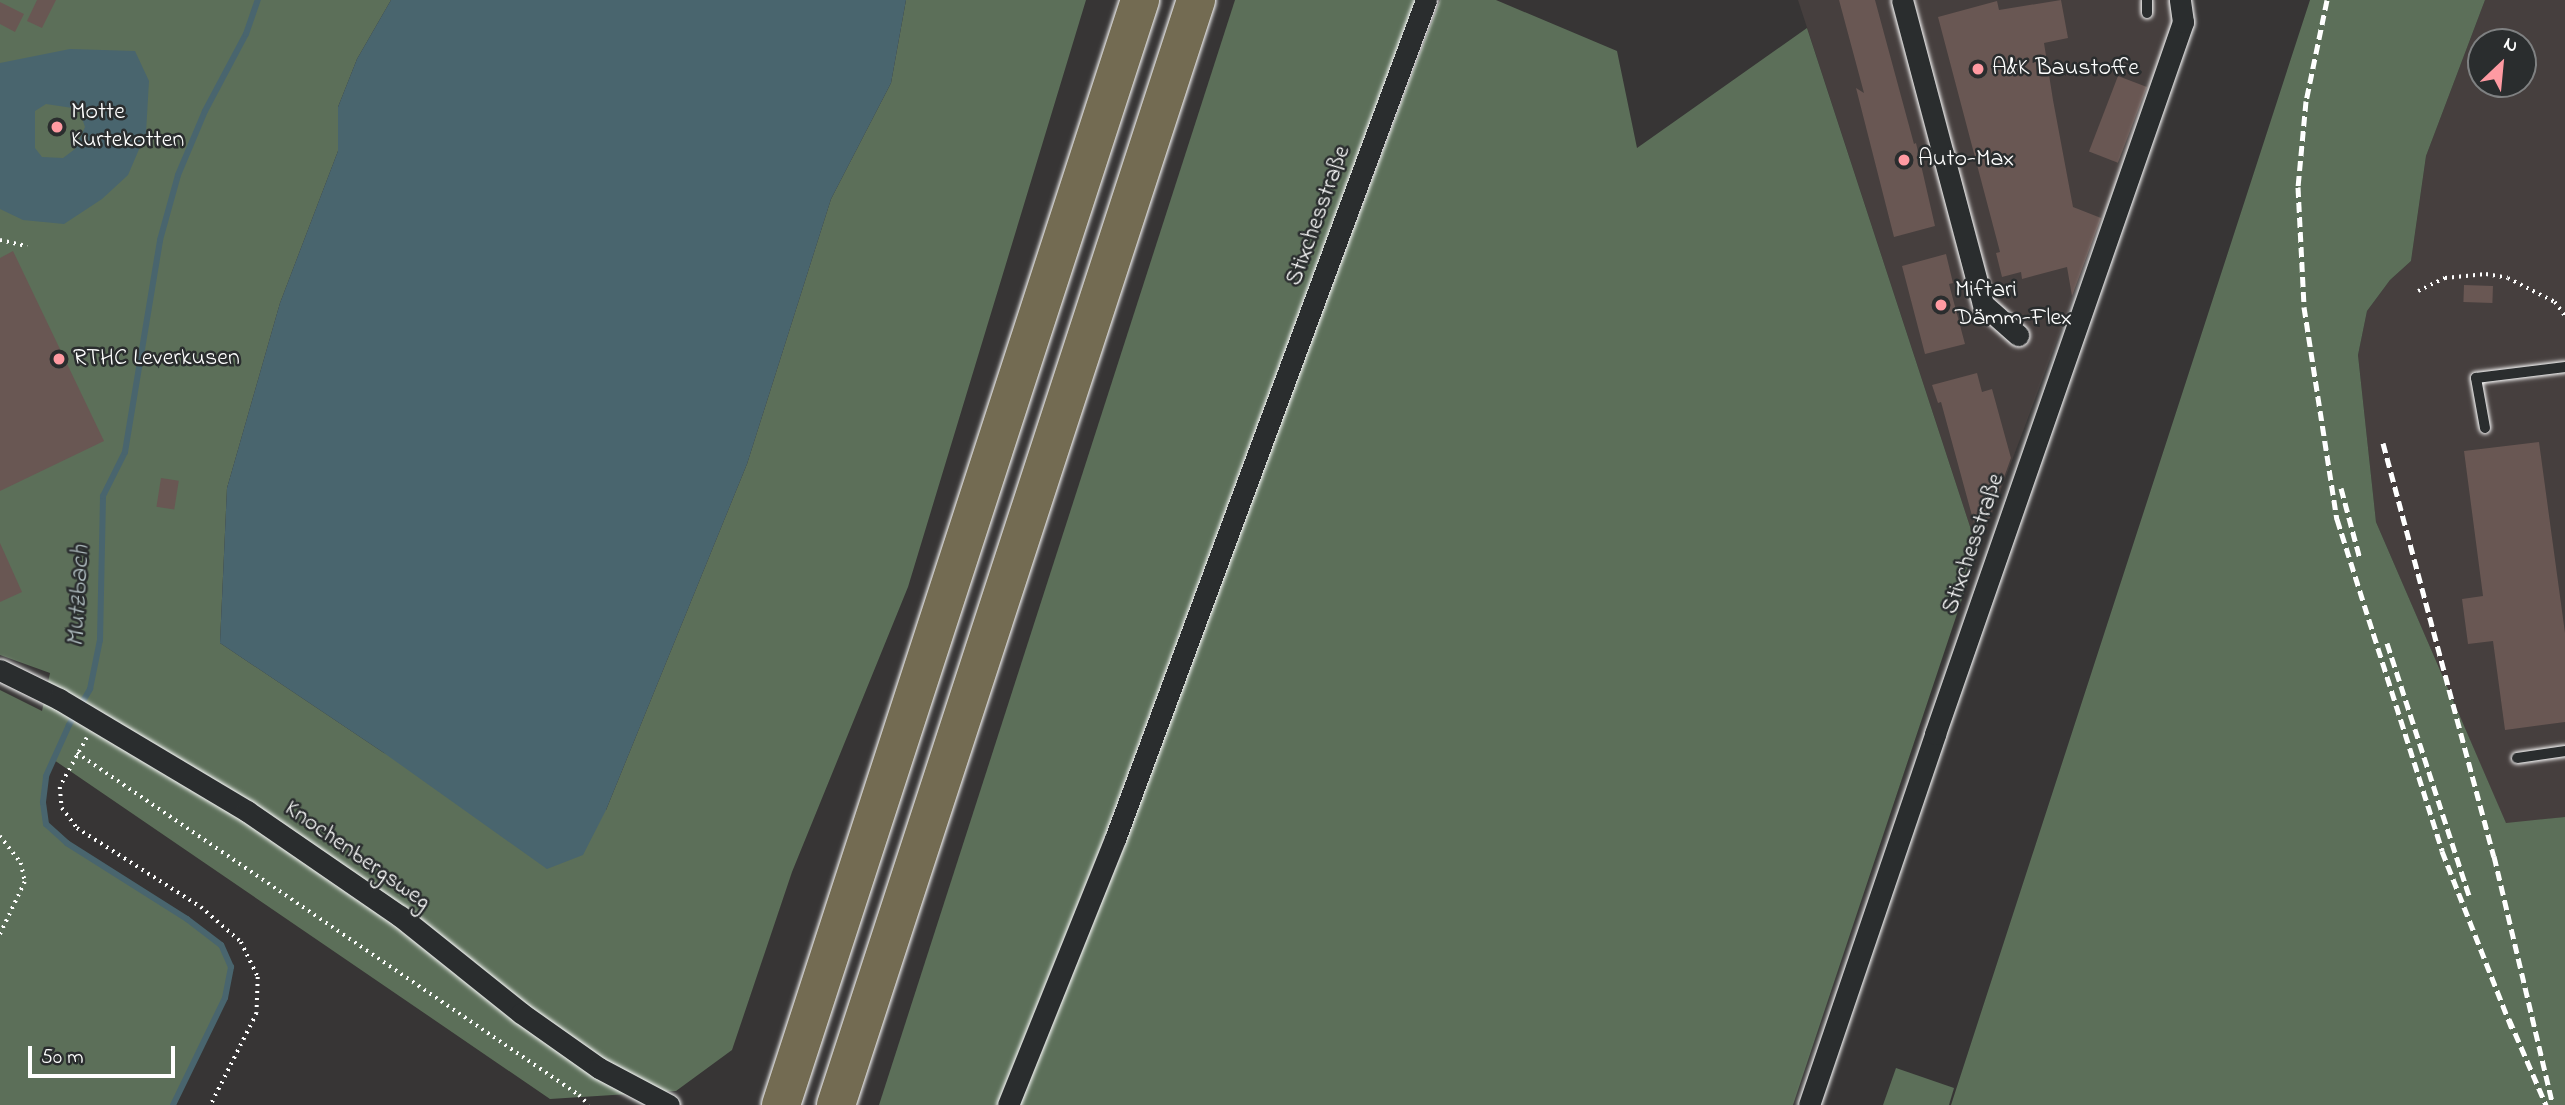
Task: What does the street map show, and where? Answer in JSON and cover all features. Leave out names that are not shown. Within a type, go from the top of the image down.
[{"type":"highway","points":[[1067,219],[1063,159],[1112,0]]},
{"type":"highway","points":[[781,1105],[1140,0]]},
{"type":"highway","points":[[836,1105],[1196,0]]},
{"type":"street","name":"Stixchesstraße","points":[[1009,1105],[1115,839],[1426,0]]},
{"type":"street","points":[[1902,0],[1983,304],[2018,335]]},
{"type":"street","name":"Stixchesstraße","points":[[1809,1105],[2183,22],[2180,0]]},
{"type":"street","name":"Knochenbergsweg","points":[[0,670],[58,699],[247,811],[400,916],[532,1021],[599,1068],[669,1105]]},
{"type":"lane","points":[[2147,0],[2147,13]]},
{"type":"lane","points":[[2485,428],[2476,378],[2565,367]]},
{"type":"lane","points":[[2517,758],[2565,751]]},
{"type":"path","points":[[0,240],[27,246]]},
{"type":"path","points":[[2418,291],[2445,278],[2486,274],[2508,278],[2532,289],[2555,302],[2565,316]]},
{"type":"path","points":[[94,720],[60,788],[62,808],[77,828],[201,907],[241,942],[258,977],[257,1013],[211,1105]]},
{"type":"path","points":[[77,753],[579,1095],[589,1105]]},
{"type":"path","points":[[0,836],[21,863],[25,882],[0,935]]},
{"type":"shaded area","points":[[1798,0],[2173,0],[2176,23],[1978,551]]},
{"type":"shaded area","points":[[2485,0],[2565,0],[2565,817],[2506,824],[2376,522],[2358,355],[2367,311],[2390,280],[2411,261],[2426,156],[2467,48],[2467,98],[2537,98],[2537,28],[2474,28]]},
{"type":"green space","points":[[0,0],[391,0],[357,59],[338,107],[338,151],[280,303],[227,488],[220,643],[384,753],[606,810],[747,464],[831,199],[891,83],[906,0],[1086,0],[908,587],[792,872],[732,1050],[676,1091],[550,1099],[54,760],[46,776],[43,802],[46,824],[67,843],[187,919],[221,945],[231,967],[225,998],[173,1105],[0,1105],[0,690],[42,711],[50,673],[0,655]]},
{"type":"green space","points":[[1235,0],[1423,0],[1003,1105],[879,1105]]},
{"type":"green space","points":[[1440,0],[1496,0],[1617,51],[1637,148],[1807,28],[1978,551],[1793,1105],[1015,1105],[1122,842]]},
{"type":"green space","points":[[2310,0],[2485,0],[2474,28],[2467,28],[2467,48],[2426,156],[2411,261],[2390,280],[2367,311],[2358,355],[2376,522],[2506,823],[2565,817],[2565,1105],[1951,1105]]},
{"type":"green space","points":[[1896,1068],[1954,1088],[1949,1105],[1883,1105]]},
{"type":"water","points":[[391,0],[906,0],[891,83],[831,199],[747,464],[606,810],[583,855],[547,869],[384,753],[220,643],[227,488],[280,303],[338,151],[338,107],[357,59]]},
{"type":"water","points":[[70,49],[135,51],[149,81],[146,133],[128,175],[102,199],[64,224],[23,220],[0,209],[0,63]],"holes":[[[46,104],[79,109],[85,127],[75,149],[63,158],[42,157],[35,148],[35,111]]]},
{"type":"building","points":[[37,0],[56,0],[42,28],[27,21]]},
{"type":"building","points":[[1839,0],[1875,0],[1914,144],[1916,143],[1935,226],[1894,237],[1856,88],[1864,93]]},
{"type":"building","points":[[2061,0],[2068,38],[2044,43],[2053,100],[2073,207],[2101,218],[2072,296],[2067,267],[2022,279],[2021,272],[2002,277],[1996,253],[2000,252],[1938,17],[1997,1],[1999,10]]},
{"type":"building","points":[[0,2],[24,14],[15,32],[0,24]]},
{"type":"building","points":[[2118,76],[2147,87],[2118,163],[2089,152]]},
{"type":"building","name":"RTHC Leverkusen","points":[[13,251],[104,441],[0,491],[0,258]]},
{"type":"building","points":[[1946,254],[1953,283],[1949,284],[1965,344],[1925,354],[1902,266]]},
{"type":"building","points":[[2464,285],[2493,286],[2492,303],[2463,302]]},
{"type":"building","points":[[1977,373],[1982,392],[1992,389],[2011,458],[1989,519],[1974,523],[1941,402],[1938,403],[1932,385]]},
{"type":"building","points":[[2539,442],[2565,633],[2565,722],[2505,730],[2493,641],[2468,644],[2462,599],[2483,596],[2464,451]]},
{"type":"building","points":[[161,478],[179,481],[174,509],[156,507]]},
{"type":"building","points":[[0,543],[22,592],[0,602]]},
{"type":"waterway","name":"Mutzbach","points":[[173,1105],[225,998],[231,967],[221,945],[187,919],[67,843],[46,824],[43,802],[46,776],[69,725],[90,689],[100,640],[103,496],[125,452],[160,240],[178,175],[205,111],[246,34],[258,0]]},
{"type":"railway","points":[[2327,0],[2306,101],[2298,187],[2304,307],[2337,519],[2442,851],[2512,1029]]},
{"type":"railway","points":[[2383,443],[2494,856],[2552,1102]]},
{"type":"railway","points":[[2341,488],[2360,559]]},
{"type":"railway","points":[[2387,643],[2469,896]]},
{"type":"railway","points":[[2509,1019],[2546,1105]]},
{"type":"place","name":"A&K Baustoffe","points":[[1978,69]]},
{"type":"place","name":"Motte Kurtekotten","points":[[57,127]]},
{"type":"place","name":"Auto-Max","points":[[1904,160]]},
{"type":"place","name":"Miftari Dämm-Flex","points":[[1941,305]]},
{"type":"place","name":"RTHC Leverkusen","points":[[59,359]]}]
